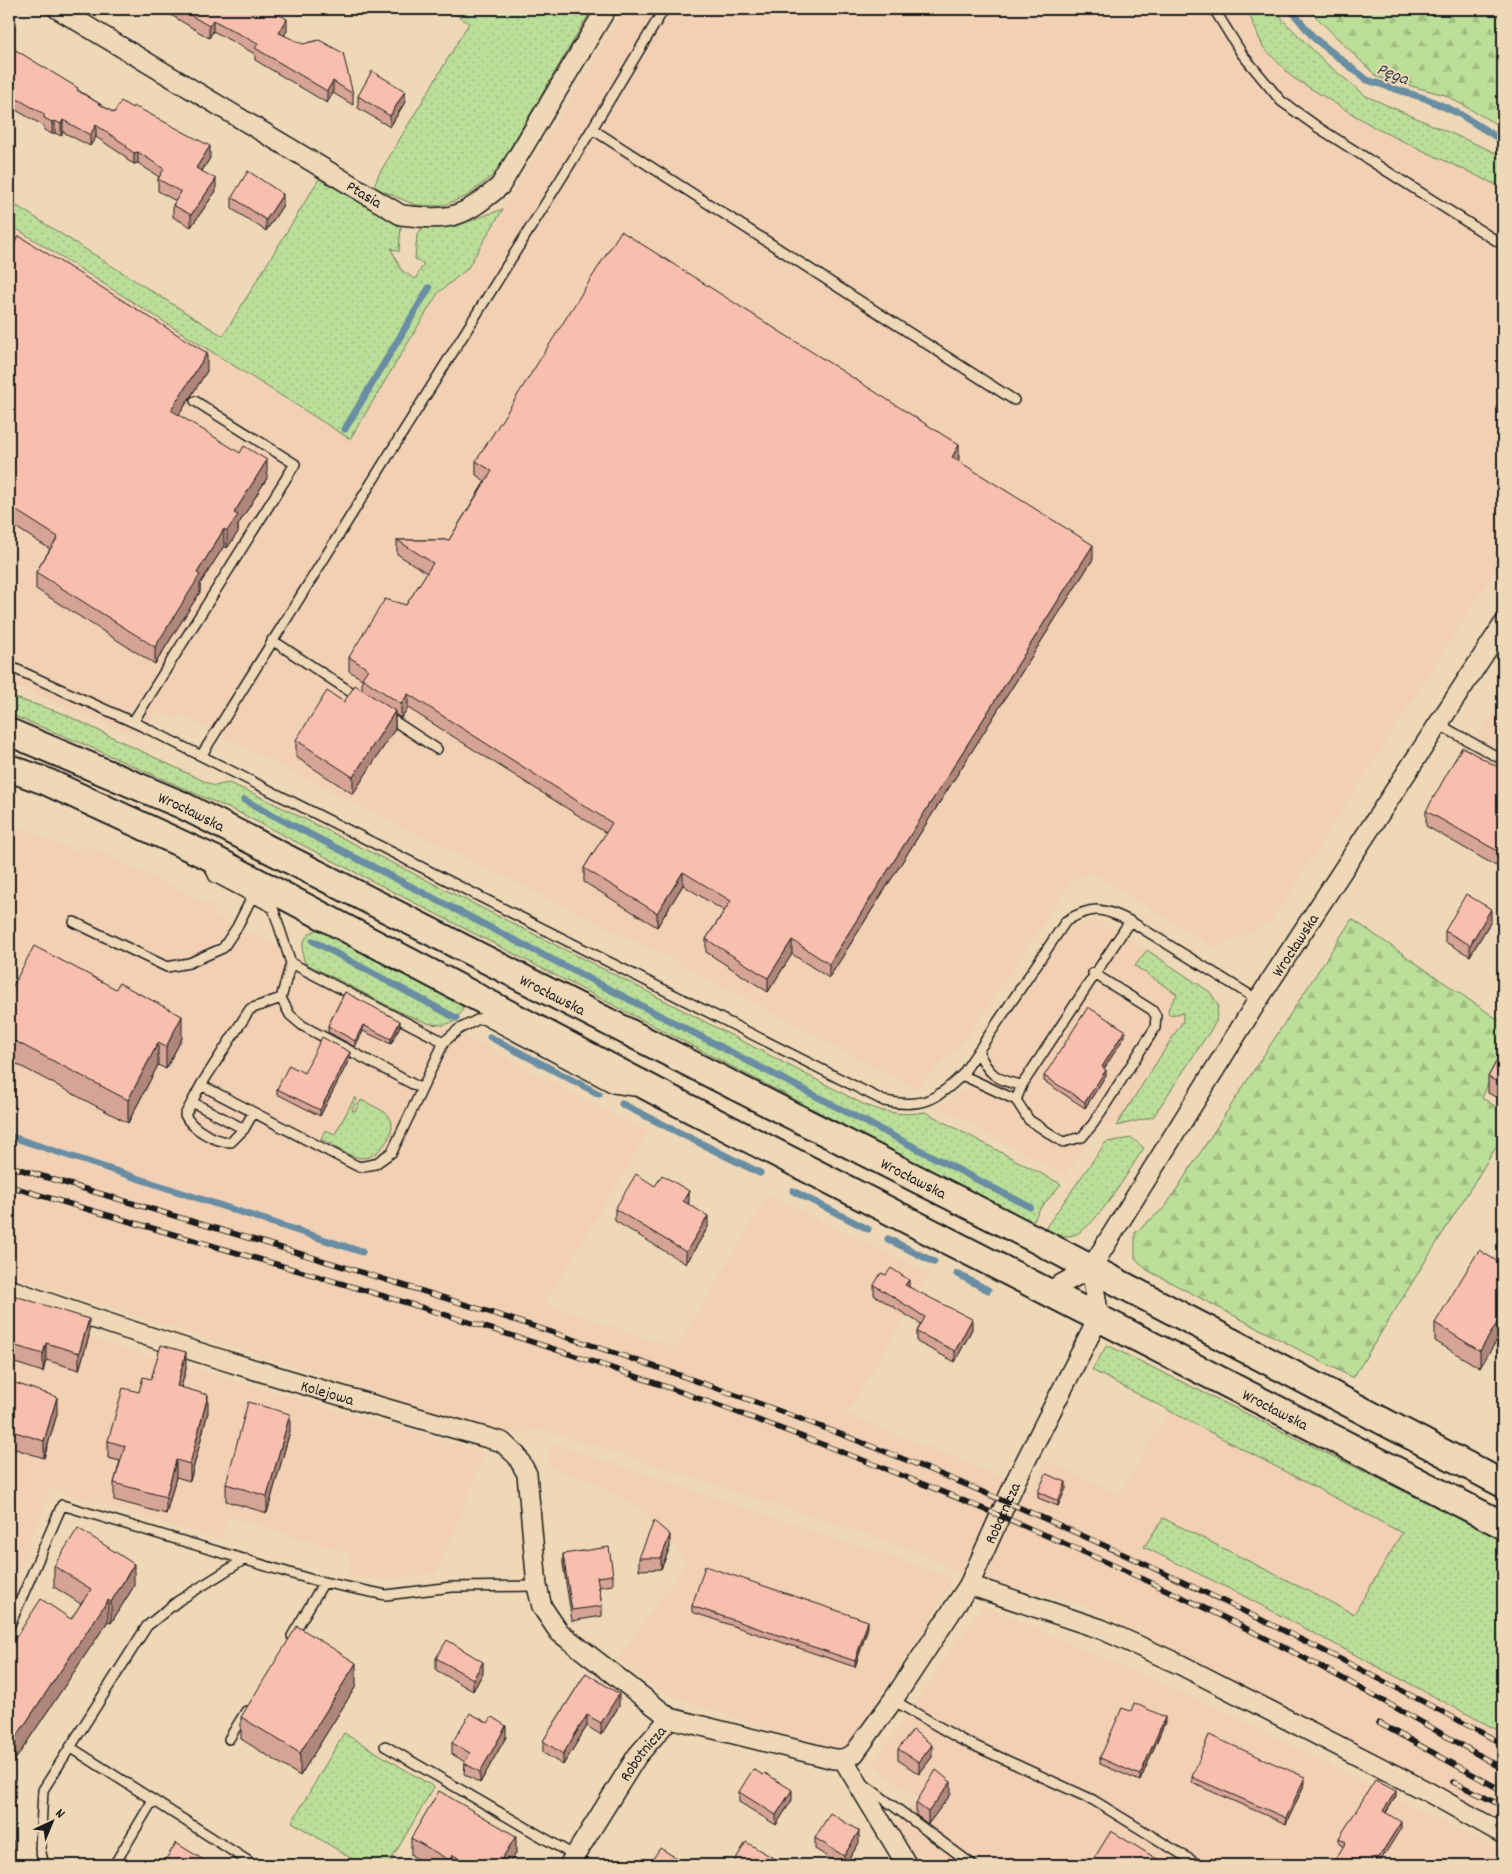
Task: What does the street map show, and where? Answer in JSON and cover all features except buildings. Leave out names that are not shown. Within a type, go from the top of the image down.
[{"type":"main road","name":"Wrocławska","points":[[9,732],[182,805],[1091,1268],[1503,1484]]},
{"type":"main road","name":"Wrocławska","points":[[9,768],[45,781],[202,853],[663,1094],[1503,1525]]},
{"type":"street","name":"Ptasia","points":[[58,9],[393,211],[401,215],[436,219],[457,216],[478,205],[500,186],[606,9]]},
{"type":"street","name":"Wrocławska","points":[[1049,1291],[1091,1268],[1258,1000],[1503,624]]},
{"type":"street","points":[[1091,1268],[1100,1317]]},
{"type":"street","name":"Kolejowa","points":[[9,1289],[81,1315],[335,1394],[502,1442],[517,1456],[527,1474],[537,1586],[542,1607],[559,1632],[670,1718]]},
{"type":"street","name":"Robotnicza","points":[[572,1861],[637,1756],[670,1718],[834,1759],[843,1759],[854,1754],[893,1700],[969,1585],[1017,1478],[1100,1317]]},
{"type":"street","points":[[969,1585],[1101,1629],[1181,1665],[1422,1788],[1503,1834]]},
{"type":"street","points":[[843,1759],[907,1865]]},
{"type":"lane","points":[[201,756],[592,129],[664,9]]},
{"type":"lane","points":[[1214,9],[1242,54],[1281,101],[1319,128],[1503,245]]},
{"type":"lane","points":[[592,129],[1014,400]]},
{"type":"lane","points":[[133,722],[295,464],[195,401]]},
{"type":"lane","points":[[272,640],[371,705]]},
{"type":"lane","points":[[9,666],[133,722],[867,1094],[897,1104],[923,1104],[944,1093],[962,1075],[1066,921],[1085,910],[1108,911],[1130,921],[1258,1000]]},
{"type":"lane","points":[[379,711],[437,749]]},
{"type":"lane","points":[[1438,724],[1503,760]]},
{"type":"lane","points":[[202,853],[214,877],[272,908],[291,963],[281,998],[290,1015],[303,1026],[422,1089]]},
{"type":"lane","points":[[74,922],[167,967],[189,964],[222,948],[237,927],[252,897]]},
{"type":"lane","points":[[1016,1100],[1022,1084],[1093,973],[1130,921]]},
{"type":"lane","points":[[291,963],[444,1042]]},
{"type":"lane","points":[[962,1075],[1016,1100],[1028,1120],[1063,1142],[1082,1137],[1096,1119],[1155,1028],[1156,1016],[1152,1010],[1093,973]]},
{"type":"lane","points":[[253,1113],[244,1129],[231,1142],[222,1142],[189,1122],[185,1115],[201,1086],[250,1009],[281,998]]},
{"type":"lane","points":[[201,1086],[359,1167],[383,1160],[392,1152],[444,1042],[459,1029],[481,1018],[613,1088],[663,1094]]},
{"type":"lane","points":[[978,1051],[985,1066],[993,1075],[1005,1082],[1022,1084]]},
{"type":"lane","points":[[192,1102],[244,1129]]},
{"type":"lane","points":[[9,1627],[62,1505],[324,1582],[386,1595],[452,1587],[537,1586]]},
{"type":"lane","points":[[44,1865],[40,1849],[43,1790],[147,1626],[178,1601],[245,1559]]},
{"type":"lane","points":[[284,1648],[324,1582]]},
{"type":"lane","points":[[893,1700],[968,1743],[1094,1800],[1198,1865]]},
{"type":"lane","points":[[230,1739],[249,1706]]},
{"type":"lane","points":[[385,1746],[572,1861]]},
{"type":"lane","points":[[70,1747],[248,1861]]},
{"type":"lane","points":[[853,1776],[973,1865]]},
{"type":"lane","points":[[114,1865],[152,1800]]},
{"type":"shaded area","points":[[625,9],[1247,9],[1263,47],[1293,77],[1377,129],[1503,188],[1503,558],[1270,923],[1215,948],[1093,873],[1073,879],[967,1037],[916,1089],[662,954],[364,808],[180,714],[176,718],[155,712],[140,737],[9,683],[9,224],[350,439],[438,292],[467,268]]},
{"type":"shaded area","points":[[1503,697],[1503,782],[1464,760]]},
{"type":"shaded area","points":[[9,823],[79,852],[84,844],[216,908],[213,914],[237,927],[467,1037],[647,1133],[544,1304],[677,1348],[768,1195],[930,1274],[846,1414],[1034,1490],[1046,1460],[1119,1495],[1170,1410],[1403,1533],[1354,1615],[1163,1518],[1144,1547],[1238,1593],[1503,1733],[1503,1822],[1447,1790],[1086,1606],[960,1573],[915,1550],[544,1429],[506,1435],[9,1275]]},
{"type":"shaded area","points":[[1097,919],[1210,992],[1218,1005],[1216,1022],[1153,1117],[1096,1128],[1066,1175],[939,1107],[969,1087],[988,1052],[1061,938],[1072,928]]},
{"type":"shaded area","points":[[9,1311],[142,1354],[485,1452],[437,1573],[388,1579],[350,1578],[350,1554],[229,1517],[221,1540],[51,1489],[13,1588],[9,1589]]},
{"type":"shaded area","points":[[551,1443],[942,1574],[952,1581],[924,1630],[843,1754],[659,1692],[618,1659],[687,1561],[640,1507],[596,1484],[549,1467]]},
{"type":"shaded area","points":[[983,1605],[1225,1712],[1503,1852],[1503,1865],[918,1865],[896,1824],[919,1799],[873,1765]]},
{"type":"green space","points":[[446,9],[592,9],[495,174],[467,196],[441,206],[415,205],[374,187],[379,174],[469,23]]},
{"type":"green space","points":[[1247,9],[1277,9],[1283,20],[1327,64],[1366,96],[1503,156],[1503,188],[1377,129],[1292,77],[1263,47]]},
{"type":"green space","points":[[1308,9],[1503,9],[1503,128],[1445,95],[1377,77]]},
{"type":"green space","points":[[319,179],[401,226],[399,252],[391,248],[401,270],[415,279],[424,264],[415,259],[417,235],[422,228],[456,226],[503,209],[467,269],[438,293],[350,439],[9,224],[9,201],[223,336]]},
{"type":"green space","points":[[9,696],[62,713],[214,786],[229,783],[259,796],[625,980],[863,1104],[894,1113],[925,1112],[1061,1184],[1039,1210],[1034,1220],[1025,1220],[244,815],[81,743],[9,714]]},
{"type":"green space","points":[[1352,919],[1503,1023],[1503,1047],[1482,1098],[1503,1111],[1503,1136],[1353,1378],[1147,1270],[1135,1258],[1135,1233],[1165,1207]]},
{"type":"green space","points":[[321,929],[462,1001],[462,1011],[454,1022],[443,1025],[430,1024],[402,1013],[305,963],[302,951],[304,941],[310,933]]},
{"type":"green space","points":[[1147,950],[1210,992],[1218,1005],[1216,1022],[1153,1117],[1116,1126],[1183,1021],[1183,1013],[1169,1015],[1168,1009],[1177,994],[1135,966]]},
{"type":"green space","points":[[355,1097],[357,1099],[352,1110],[355,1111],[361,1100],[388,1115],[391,1121],[392,1128],[386,1142],[369,1157],[363,1158],[347,1154],[321,1139],[325,1130],[335,1134]]},
{"type":"green space","points":[[1132,1138],[1144,1148],[1112,1197],[1093,1221],[1083,1230],[1070,1236],[1044,1230],[1106,1142]]},
{"type":"green space","points":[[1107,1345],[1503,1540],[1503,1733],[1238,1593],[1144,1547],[1163,1518],[1354,1614],[1402,1533],[1092,1370]]},
{"type":"green space","points":[[344,1733],[434,1787],[388,1865],[362,1865],[292,1822]]},
{"type":"waterway","name":"Pęga","points":[[1290,9],[1314,38],[1367,80],[1427,99],[1458,113],[1503,141]]},
{"type":"waterway","points":[[345,429],[429,288]]},
{"type":"waterway","points":[[244,800],[1030,1207]]},
{"type":"waterway","points":[[313,941],[456,1018]]},
{"type":"waterway","points":[[490,1037],[599,1094]]},
{"type":"waterway","points":[[622,1104],[760,1173]]},
{"type":"waterway","points":[[9,1136],[362,1252]]},
{"type":"waterway","points":[[793,1191],[868,1229]]},
{"type":"waterway","points":[[888,1239],[934,1262]]},
{"type":"waterway","points":[[957,1274],[988,1290]]},
{"type":"railway","points":[[9,1166],[501,1316],[696,1381],[884,1451],[975,1488],[1154,1568],[1330,1654],[1503,1744]]},
{"type":"railway","points":[[9,1186],[515,1336],[681,1392],[832,1448],[1058,1541],[1205,1608],[1334,1674],[1503,1769]]},
{"type":"railway","points":[[1379,1723],[1503,1791]]},
{"type":"railway","points":[[1453,1782],[1503,1806]]}]
